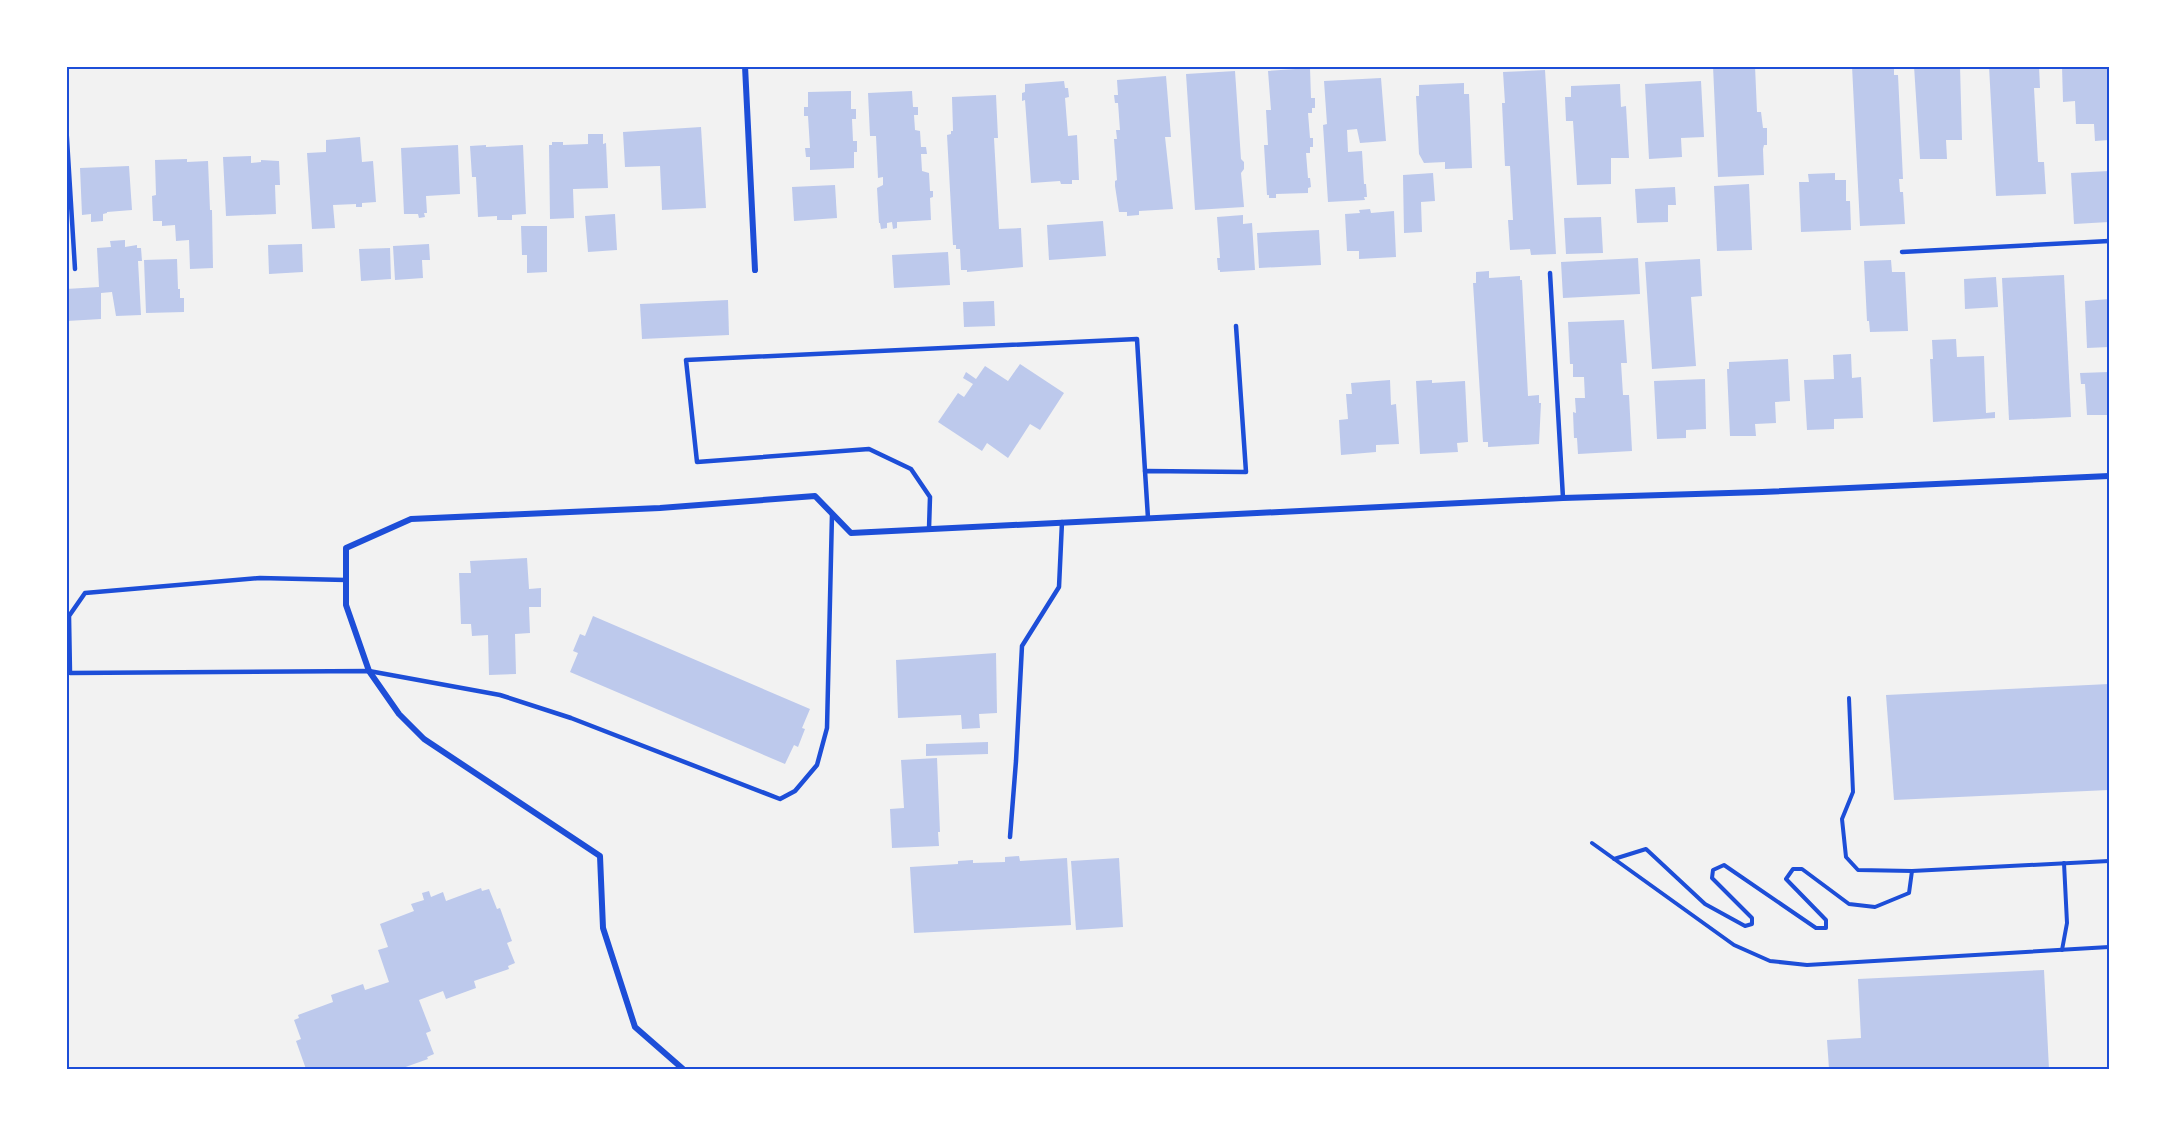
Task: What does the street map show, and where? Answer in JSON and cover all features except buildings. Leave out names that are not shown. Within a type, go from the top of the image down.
[{"type":"street","points":[[745,66],[755,270]]},
{"type":"street","points":[[683,1069],[635,1027],[603,928],[600,856],[424,739],[399,714],[369,671],[346,605],[346,548],[411,519],[660,508],[815,496],[851,533],[1563,498],[1762,492],[2109,476]]},
{"type":"lane","points":[[66,123],[75,269]]},
{"type":"lane","points":[[1902,252],[2109,241]]},
{"type":"lane","points":[[1550,273],[1563,498]]},
{"type":"lane","points":[[1145,471],[1246,471],[1236,326]]},
{"type":"lane","points":[[929,529],[930,497],[911,469],[869,448],[697,462],[686,360],[1137,339],[1148,518]]},
{"type":"lane","points":[[346,580],[260,578],[85,593],[69,616],[70,673],[369,671],[500,694],[571,718],[780,800],[795,791],[817,765],[827,728],[832,514]]},
{"type":"lane","points":[[1010,837],[1022,646],[1059,587],[1062,522]]},
{"type":"path","points":[[1849,698],[1852,792],[1842,819],[1846,857],[1858,870],[1912,871],[2109,861]]},
{"type":"path","points":[[1592,843],[1734,945],[1770,961],[1807,966],[2109,947]]},
{"type":"path","points":[[1614,860],[1646,849],[1705,904],[1745,926],[1752,924],[1752,918],[1712,878],[1713,870],[1724,865],[1816,928],[1826,928],[1826,920],[1786,879],[1793,869],[1802,869],[1849,904],[1875,907],[1909,893],[1912,871]]},
{"type":"path","points":[[2062,950],[2067,923],[2064,863]]}]
